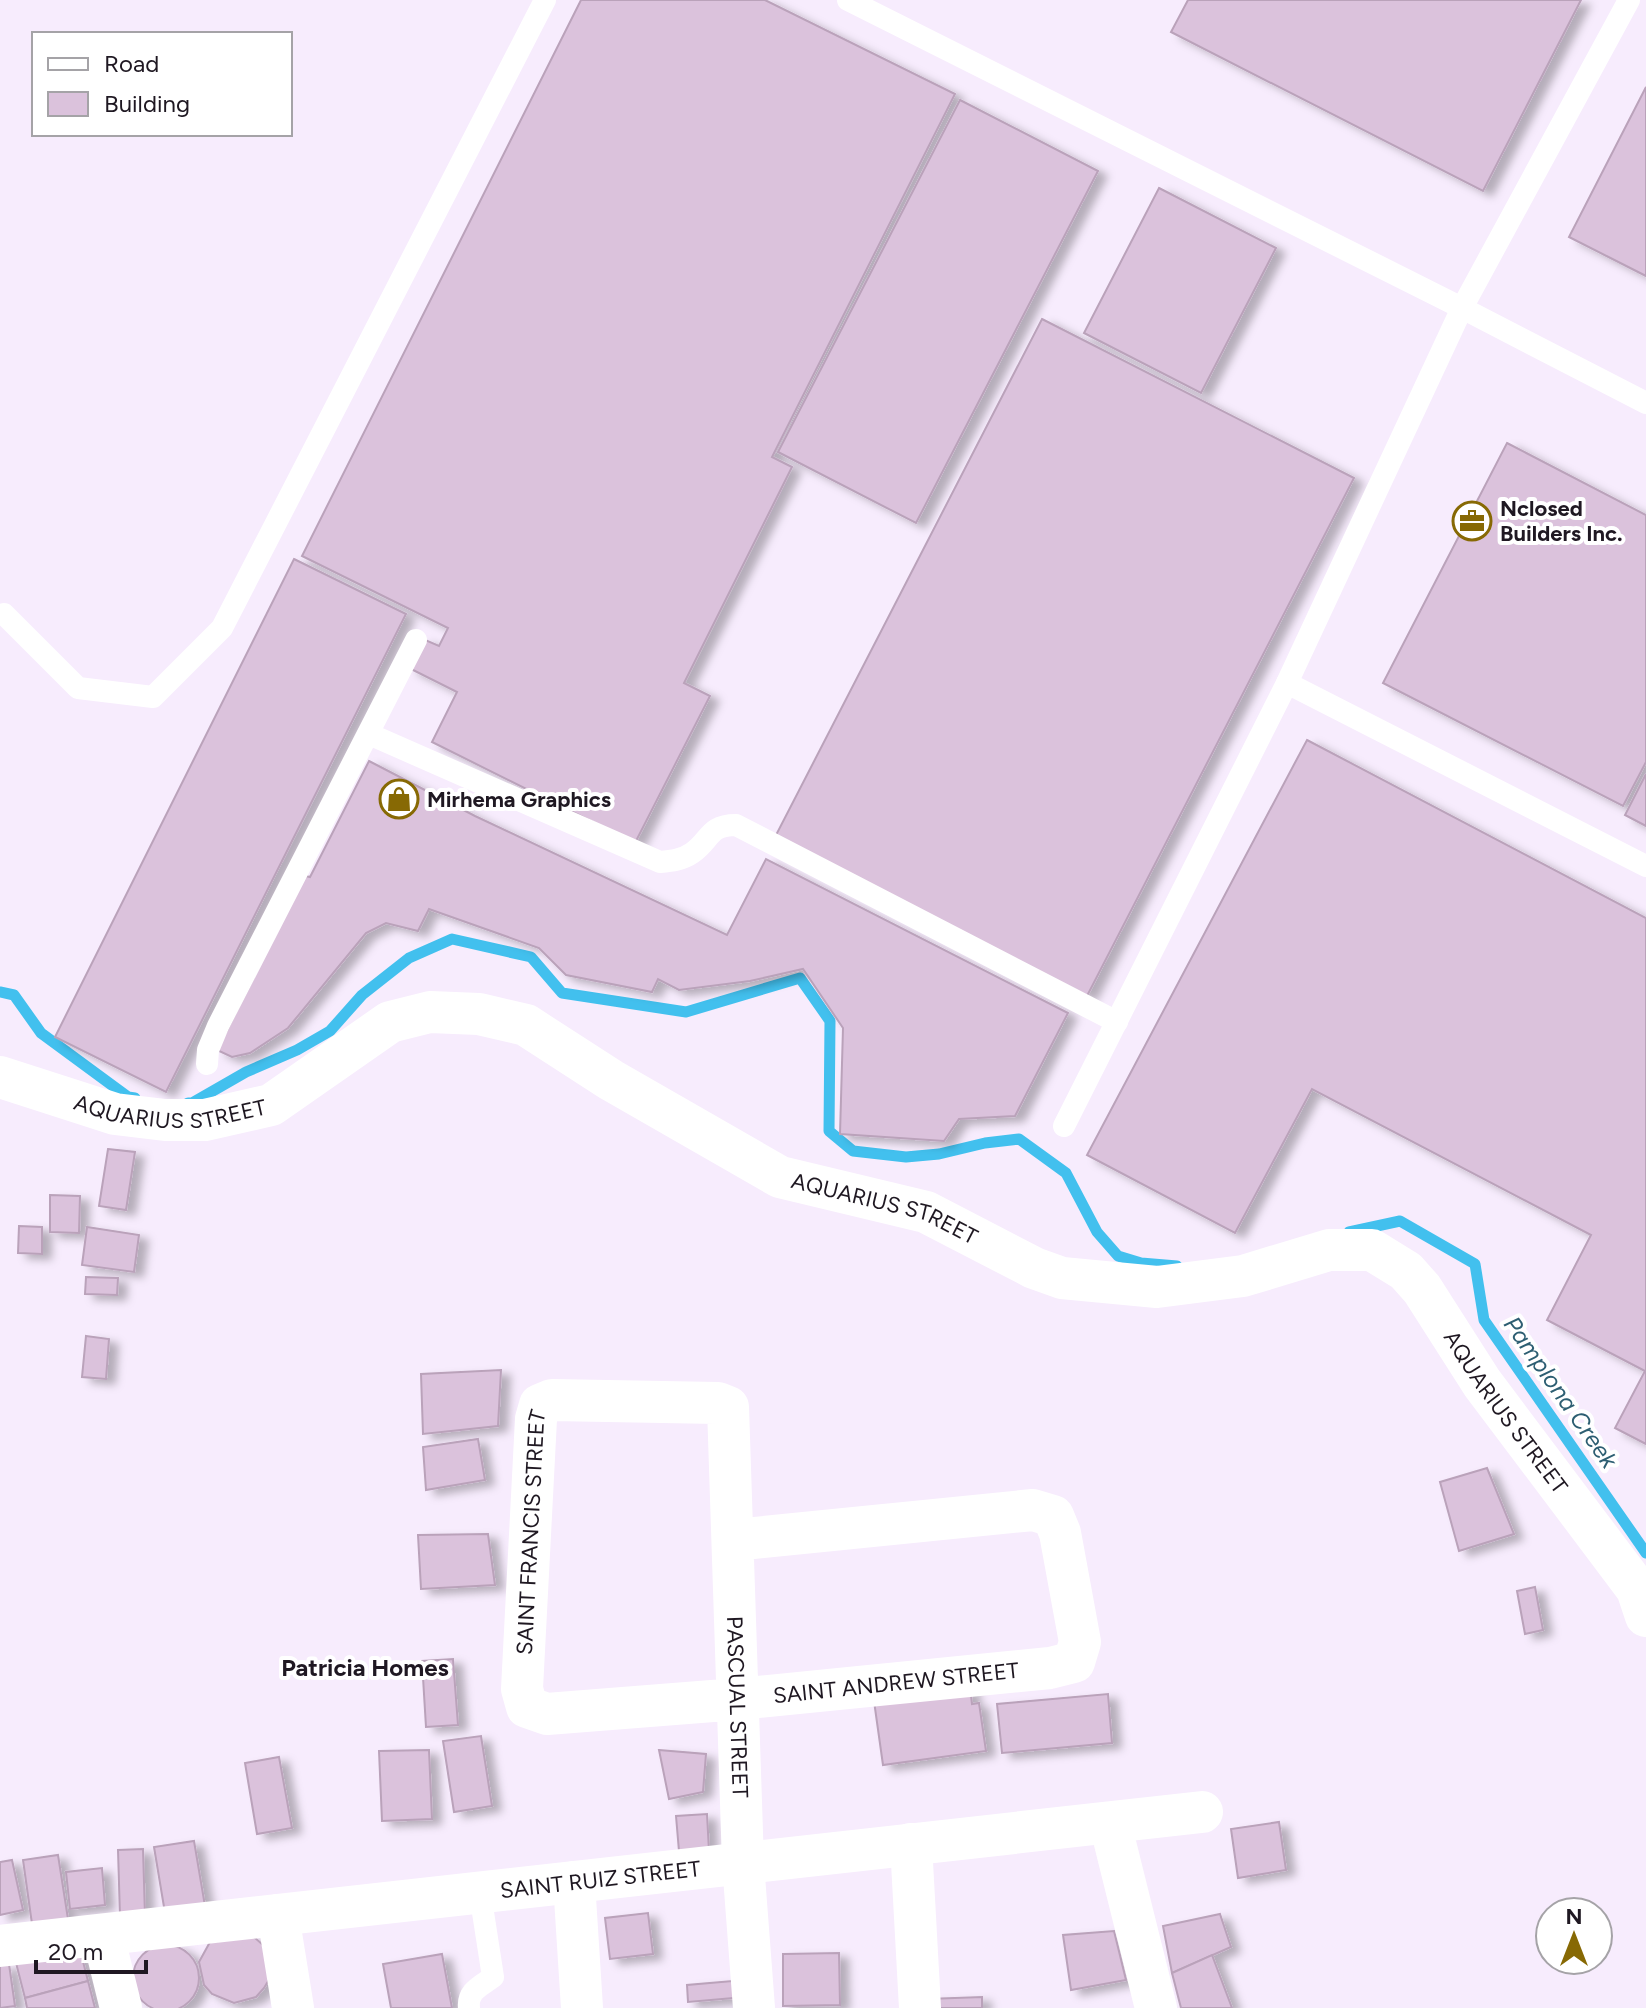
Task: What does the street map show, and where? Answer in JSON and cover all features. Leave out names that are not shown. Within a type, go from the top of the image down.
[{"type":"street","name":"AQUARIUS STREET","points":[[0,1077],[115,1114],[165,1120],[205,1120],[271,1105],[390,1022],[430,1012],[479,1014],[526,1025],[611,1080],[780,1177],[926,1212],[1034,1268],[1062,1278],[1157,1287],[1243,1276],[1329,1250],[1372,1250],[1406,1271],[1422,1289],[1482,1383],[1549,1468],[1637,1589],[1646,1616]]},
{"type":"street","name":"SAINT FRANCIS STREET","points":[[527,1707],[522,1689],[536,1419],[540,1405],[552,1400],[718,1403],[728,1407]]},
{"type":"street","name":"PASCUAL STREET","points":[[728,1407],[743,1863],[754,2008]]},
{"type":"street","name":"SAINT ANDREW STREET","points":[[527,1707],[547,1714],[738,1699],[1050,1668],[1074,1662],[1080,1642],[1060,1533],[1053,1516],[1033,1510],[734,1540]]},
{"type":"street","name":"SAINT RUIZ STREET","points":[[0,1946],[1202,1812]]},
{"type":"street","points":[[1110,1823],[1156,2008]]},
{"type":"street","points":[[911,1844],[920,2008]]},
{"type":"street","points":[[574,1882],[582,2008]]},
{"type":"street","points":[[278,1915],[293,2008]]},
{"type":"street","points":[[103,1935],[121,2008]]},
{"type":"lane","points":[[4,614],[78,688],[153,697],[222,628],[545,0]]},
{"type":"lane","points":[[848,0],[1646,403]]},
{"type":"lane","points":[[1064,1126],[1287,683],[1462,308],[1629,0]]},
{"type":"lane","points":[[207,1064],[208,1050],[218,1026],[416,640]]},
{"type":"lane","points":[[1287,683],[1646,866]]},
{"type":"lane","points":[[369,734],[660,862],[677,860],[694,853],[714,829],[736,825],[1117,1022]]},
{"type":"lane","points":[[469,2008],[467,1998],[470,1993],[493,1977],[480,1893]]},
{"type":"building","points":[[581,0],[765,0],[955,94],[772,457],[792,467],[684,683],[710,696],[635,843],[432,742],[457,692],[409,668],[423,639],[439,646],[448,628],[302,556]]},
{"type":"building","points":[[1188,0],[1581,0],[1483,191],[1171,32]]},
{"type":"building","points":[[1646,87],[1646,276],[1569,237]]},
{"type":"building","points":[[960,100],[1098,171],[916,523],[778,452]]},
{"type":"building","points":[[1159,188],[1276,248],[1201,393],[1084,333]]},
{"type":"building","points":[[1042,319],[1354,478],[1087,996],[775,837]]},
{"type":"building","points":[[1507,443],[1646,515],[1646,762],[1623,806],[1383,683]]},
{"type":"building","points":[[294,559],[406,614],[166,1092],[55,1037]]},
{"type":"building","points":[[1307,740],[1646,918],[1646,1444],[1615,1428],[1645,1371],[1547,1320],[1591,1235],[1312,1089],[1235,1233],[1087,1155]]},
{"type":"building","points":[[369,761],[475,816],[727,935],[766,859],[1068,1013],[1015,1116],[959,1119],[944,1141],[840,1134],[843,1028],[803,969],[750,981],[679,990],[658,979],[652,992],[566,975],[539,948],[429,909],[418,931],[386,923],[366,933],[288,1028],[250,1053],[232,1057],[217,1050],[305,876],[310,877]]},
{"type":"building","points":[[1646,774],[1646,826],[1625,815]]},
{"type":"building","points":[[108,1149],[135,1152],[126,1210],[99,1206]]},
{"type":"building","points":[[50,1195],[80,1196],[79,1233],[50,1232]]},
{"type":"building","points":[[19,1226],[42,1227],[42,1254],[18,1253]]},
{"type":"building","points":[[87,1227],[139,1235],[134,1272],[82,1265]]},
{"type":"building","points":[[86,1277],[118,1278],[117,1295],[85,1294]]},
{"type":"building","points":[[86,1336],[109,1339],[106,1379],[82,1377]]},
{"type":"building","points":[[501,1370],[498,1426],[423,1434],[421,1374]]},
{"type":"building","points":[[478,1439],[485,1480],[426,1490],[423,1447]]},
{"type":"building","points":[[1487,1468],[1514,1534],[1459,1551],[1440,1482]]},
{"type":"building","points":[[488,1534],[495,1585],[421,1589],[418,1535]]},
{"type":"building","points":[[1535,1587],[1543,1630],[1525,1634],[1517,1591]]},
{"type":"building","points":[[453,1659],[458,1725],[426,1727],[422,1661]]},
{"type":"building","points":[[970,1687],[972,1704],[979,1703],[986,1751],[883,1765],[874,1701]]},
{"type":"building","points":[[1108,1694],[1112,1743],[1002,1753],[997,1704]]},
{"type":"building","points":[[481,1736],[492,1806],[454,1812],[443,1741]]},
{"type":"building","points":[[429,1750],[432,1819],[382,1821],[379,1751]]},
{"type":"building","points":[[659,1750],[706,1754],[703,1792],[669,1799]]},
{"type":"building","points":[[279,1757],[292,1828],[257,1834],[245,1763]]},
{"type":"building","points":[[707,1814],[709,1851],[680,1863],[676,1816]]},
{"type":"building","points":[[1279,1822],[1286,1870],[1238,1878],[1231,1829]]},
{"type":"building","points":[[194,1841],[205,1906],[165,1913],[154,1847]]},
{"type":"building","points":[[143,1849],[145,1916],[120,1917],[118,1850]]},
{"type":"building","points":[[58,1855],[68,1919],[32,1924],[23,1860]]},
{"type":"building","points":[[12,1860],[23,1910],[0,1915],[0,1862]]},
{"type":"building","points":[[102,1868],[105,1905],[70,1909],[66,1872]]},
{"type":"building","points":[[648,1913],[653,1954],[610,1959],[605,1918]]},
{"type":"building","points":[[1220,1914],[1231,1947],[1172,1973],[1163,1926]]},
{"type":"building","points":[[1114,1931],[1126,1980],[1071,1990],[1063,1935]]},
{"type":"building","points":[[254,1937],[263,1945],[270,1978],[264,1988],[256,1997],[234,2003],[212,1994],[204,1985],[199,1962],[210,1942]]},
{"type":"building","points":[[78,1942],[88,1981],[25,1998],[15,1959]]},
{"type":"building","points":[[166,1945],[179,1948],[189,1955],[198,1972],[198,1984],[193,1996],[176,2009],[156,2009],[148,2005],[136,1991],[133,1978],[136,1965],[143,1955],[153,1948]]},
{"type":"building","points":[[839,1953],[840,2005],[783,2006],[783,1954]]},
{"type":"building","points":[[442,1954],[452,2008],[391,2008],[383,1964]]},
{"type":"building","points":[[1212,1955],[1232,2008],[1181,2008],[1172,1973]]},
{"type":"building","points":[[9,1964],[15,2006],[0,2008],[0,1965]]},
{"type":"building","points":[[744,1980],[745,1997],[688,2002],[687,1985]]},
{"type":"building","points":[[88,1981],[95,2008],[27,2008],[25,1998]]},
{"type":"building","points":[[982,1997],[982,2008],[928,2008],[927,1999]]},
{"type":"waterway","name":"Pamplona Creek","points":[[188,1103],[330,1031],[362,995],[409,958],[452,939],[531,957],[562,993],[686,1012],[800,978],[830,1021],[829,1131],[853,1151],[906,1157],[1019,1139],[1066,1173],[1097,1232],[1118,1256],[1141,1263],[1177,1266]]},
{"type":"waterway","name":"Pamplona Creek","points":[[0,992],[14,995],[41,1033],[128,1097],[135,1098]]},
{"type":"waterway","name":"Pamplona Creek","points":[[1349,1232],[1400,1221],[1475,1264],[1484,1320],[1646,1553]]},
{"type":"place","name":"Nclosed Builders Inc.","points":[[1472,521]]},
{"type":"place","name":"Mirhema Graphics","points":[[399,799]]},
{"type":"district","name":"Patricia Homes","points":[[365,1667]]}]
